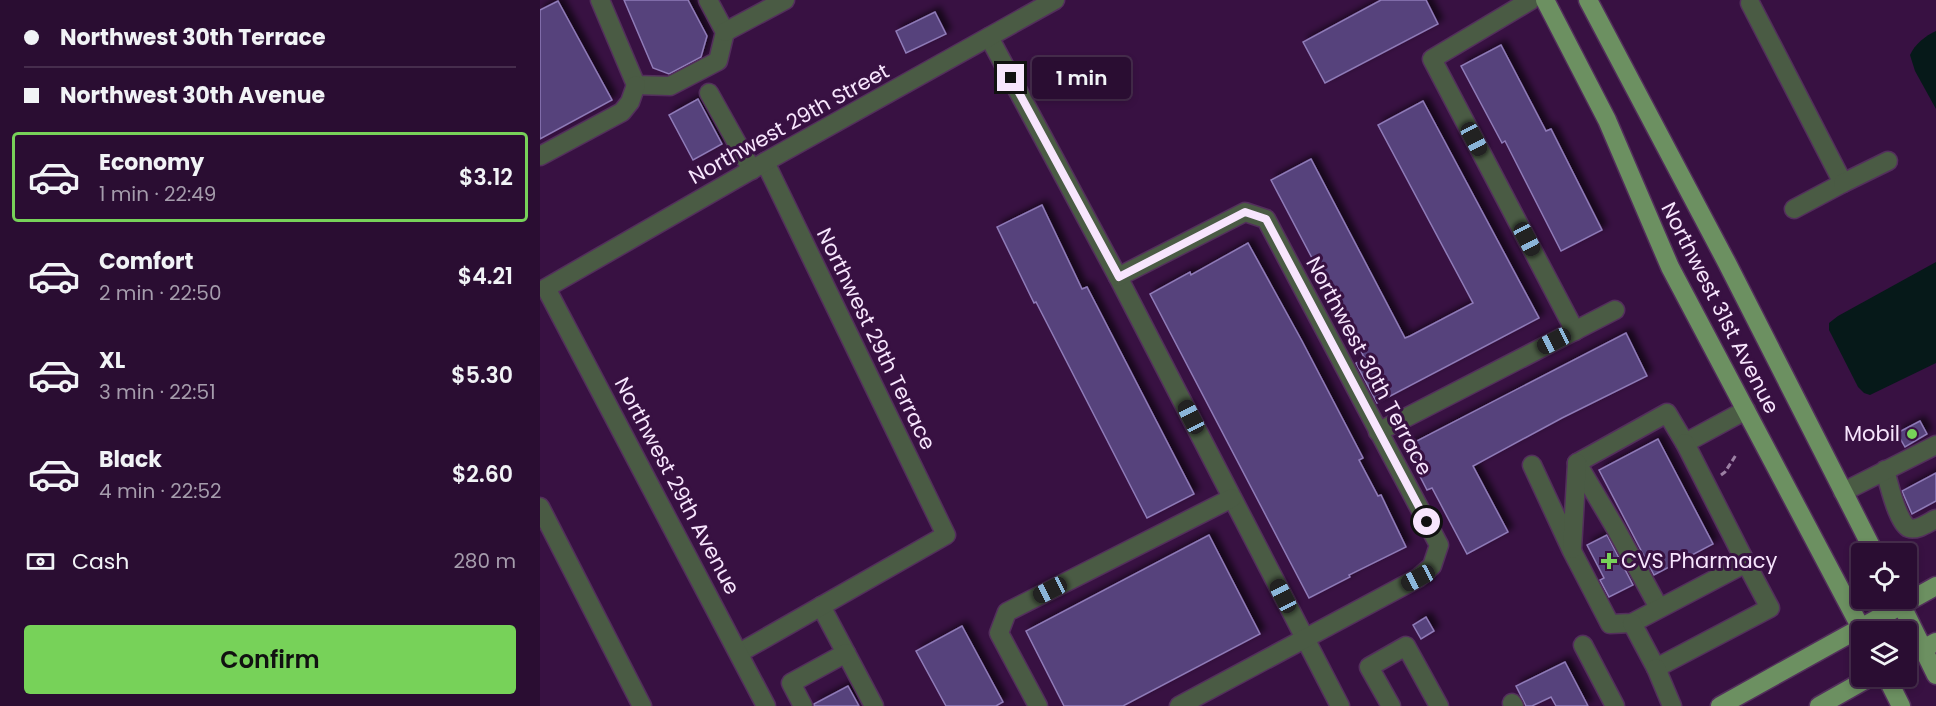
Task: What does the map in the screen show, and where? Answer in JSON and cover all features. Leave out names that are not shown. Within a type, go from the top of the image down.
[{"type":"main road","name":"Northwest 31st Avenue","points":[[1545,0],[1607,120],[1670,267],[1857,621]]},
{"type":"main road","name":"Northwest 31st Avenue","points":[[1588,0],[1727,264],[1869,543]]},
{"type":"main road","points":[[1917,594],[1936,586]]},
{"type":"main road","points":[[1873,621],[1889,609]]},
{"type":"main road","points":[[1905,609],[1930,646],[1936,675]]},
{"type":"main road","points":[[1720,706],[1851,636]]},
{"type":"main road","points":[[1819,706],[1853,687]]},
{"type":"main road","points":[[1892,687],[1901,706]]},
{"type":"street","points":[[540,156],[622,112],[630,102],[636,85],[600,0]]},
{"type":"street","points":[[636,85],[670,86],[718,61],[725,32],[708,0]]},
{"type":"street","points":[[725,32],[785,0]]},
{"type":"street","name":"Northwest 29th Street","points":[[546,288],[1055,0]]},
{"type":"street","points":[[1531,0],[1432,58],[1575,331]]},
{"type":"street","points":[[1751,1],[1843,183]]},
{"type":"street","points":[[988,37],[1119,277],[1341,706]]},
{"type":"street","name":"Northwest 29th Terrace","points":[[709,93],[758,166],[946,535],[821,606]]},
{"type":"street","points":[[1794,209],[1888,161]]},
{"type":"street","name":"Northwest 30th Terrace","points":[[1119,277],[1245,212],[1266,219],[1439,545],[1432,566],[1418,578],[1305,638]]},
{"type":"street","name":"Northwest 29th Avenue","points":[[546,288],[766,706]]},
{"type":"street","points":[[1378,432],[1615,310]]},
{"type":"street","points":[[1685,443],[1746,410]]},
{"type":"street","points":[[1577,463],[1667,413],[1685,443],[1770,608],[1656,668]]},
{"type":"street","points":[[1843,492],[1936,445]]},
{"type":"street","points":[[1572,551],[1577,463]]},
{"type":"street","points":[[1577,463],[1659,608]]},
{"type":"street","points":[[1532,465],[1572,551],[1610,624],[1632,623],[1746,563]]},
{"type":"street","points":[[1885,470],[1903,524],[1908,528],[1916,528],[1936,519]]},
{"type":"street","points":[[1038,706],[999,633],[1007,612],[1232,498]]},
{"type":"street","points":[[540,507],[642,706]]},
{"type":"street","points":[[739,652],[821,606],[874,706]]},
{"type":"street","points":[[1632,623],[1656,668],[1672,706]]},
{"type":"street","points":[[1179,706],[1305,638]]},
{"type":"street","points":[[1583,645],[1614,706]]},
{"type":"street","points":[[1391,706],[1370,667],[1406,646],[1439,706]]},
{"type":"street","points":[[803,706],[791,683],[846,653]]},
{"type":"path","points":[[1716,478],[1725,472],[1736,455]]},
{"type":"shaded area","points":[[1936,31],[1936,109],[1915,71],[1910,55],[1921,41]]},
{"type":"shaded area","points":[[1936,262],[1936,363],[1870,395],[1864,393],[1858,387],[1829,330],[1829,323]]},
{"type":"building","points":[[624,0],[688,0],[707,36],[701,57],[669,74],[653,68]]},
{"type":"building","points":[[1381,0],[1426,0],[1438,24],[1325,83],[1303,42]]},
{"type":"building","points":[[558,1],[612,100],[540,139],[540,10]]},
{"type":"building","points":[[935,12],[946,34],[906,53],[896,31]]},
{"type":"building","points":[[1501,45],[1546,131],[1551,129],[1602,230],[1561,251],[1505,141],[1502,143],[1461,66]]},
{"type":"building","points":[[698,99],[722,144],[693,160],[669,115]]},
{"type":"building","points":[[1423,101],[1539,318],[1377,403],[1356,363],[1365,359],[1271,180],[1311,159],[1405,338],[1410,336],[1473,303],[1378,125]]},
{"type":"building","points":[[1042,205],[1082,289],[1087,287],[1194,494],[1147,518],[1036,302],[1034,303],[997,227]]},
{"type":"building","points":[[1248,243],[1363,458],[1359,460],[1378,496],[1381,495],[1406,547],[1309,598],[1150,294],[1190,272],[1191,275]]},
{"type":"building","points":[[1626,333],[1647,376],[1473,466],[1508,532],[1467,554],[1432,488],[1427,490],[1405,447]]},
{"type":"building","name":"Mobil","points":[[1920,421],[1927,434],[1905,447],[1897,433]]},
{"type":"building","points":[[1658,439],[1713,544],[1654,575],[1599,470]]},
{"type":"building","name":"Mobil","points":[[1936,473],[1936,501],[1912,514],[1902,491]]},
{"type":"building","points":[[1209,535],[1260,634],[1123,706],[1064,706],[1026,631]]},
{"type":"building","name":"CVS Pharmacy","points":[[1607,535],[1633,585],[1609,597],[1600,580],[1604,578],[1587,545]]},
{"type":"building","points":[[1426,617],[1434,631],[1421,639],[1413,625]]},
{"type":"building","points":[[962,626],[1003,702],[996,706],[946,706],[916,651]]},
{"type":"building","points":[[1565,662],[1588,706],[1556,706],[1551,697],[1532,706],[1526,706],[1516,686]]},
{"type":"building","points":[[848,686],[859,706],[814,706],[814,704]]},
{"type":"place","name":"Mobil","points":[[1912,434]]},
{"type":"place","name":"CVS Pharmacy","points":[[1609,561]]},
{"type":"route","points":[[1011,78],[1119,277],[1245,212],[1266,219],[1427,522]]}]
